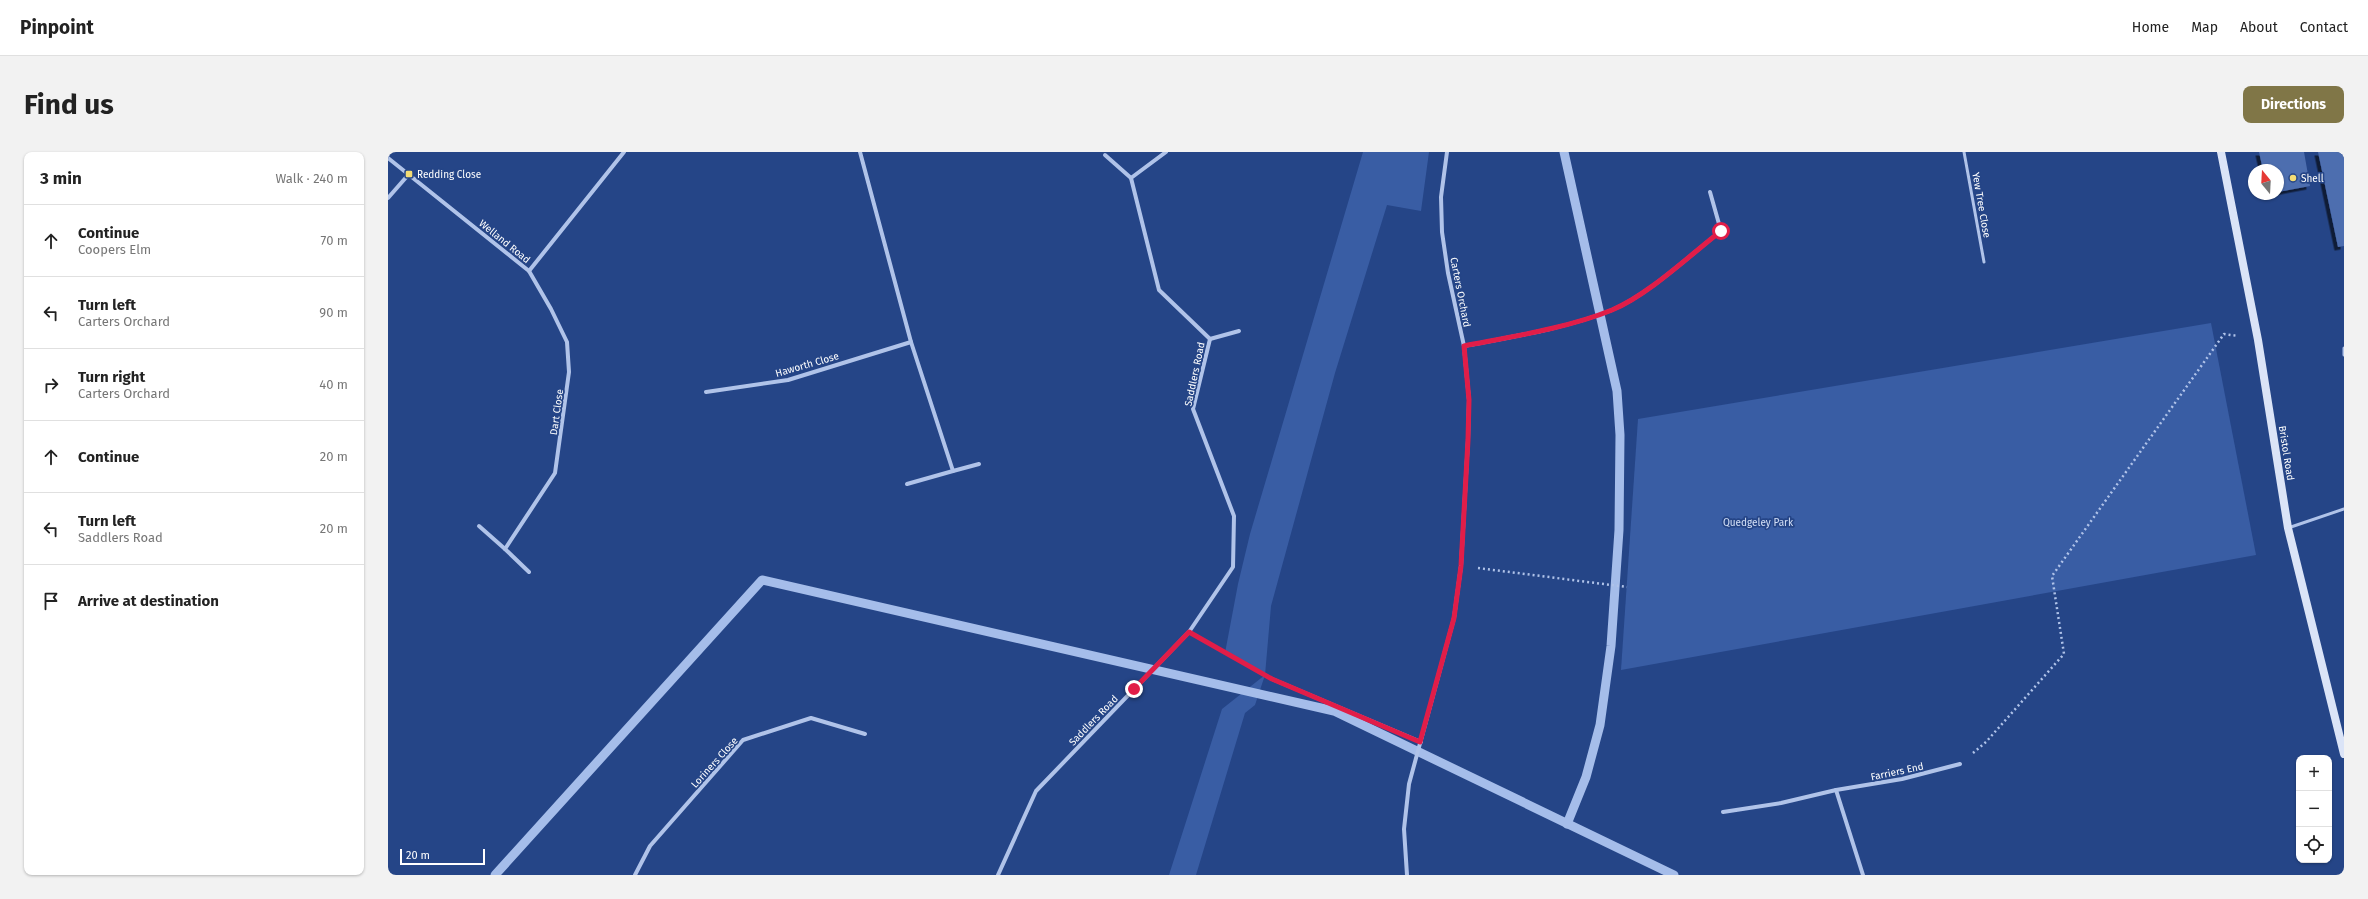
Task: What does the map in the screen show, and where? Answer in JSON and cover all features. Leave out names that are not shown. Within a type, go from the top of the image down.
[{"type":"main road","name":"Bristol Road","points":[[2221,152],[2258,340],[2288,528],[2344,754]]},
{"type":"street","name":"Welland Road","points":[[388,158],[529,271],[624,152]]},
{"type":"street","points":[[860,152],[911,342],[952,471]]},
{"type":"street","points":[[1105,155],[1131,178],[1166,152]]},
{"type":"street","name":"Carters Orchard","points":[[1407,875],[1404,829],[1409,784],[1454,618],[1461,566],[1468,440],[1469,400],[1464,346],[1448,273],[1442,232],[1441,197],[1447,152]]},
{"type":"street","points":[[388,198],[409,174]]},
{"type":"street","name":"Saddlers Road","points":[[1131,178],[1159,290],[1210,338]]},
{"type":"street","points":[[1464,346],[1585,319],[1613,309],[1644,291],[1721,231],[1710,192]]},
{"type":"street","name":"Dart Close","points":[[505,549],[555,473],[570,372],[567,342],[552,309],[529,271]]},
{"type":"street","name":"Saddlers Road","points":[[1210,338],[1239,331]]},
{"type":"street","name":"Saddlers Road","points":[[998,875],[1036,791],[1189,632],[1233,567],[1234,516],[1193,409],[1210,338]]},
{"type":"street","name":"Haworth Close","points":[[706,392],[788,380],[911,342]]},
{"type":"street","points":[[907,484],[979,464]]},
{"type":"street","points":[[479,526],[529,572]]},
{"type":"street","points":[[1272,679],[1420,742]]},
{"type":"street","name":"Loriners Close","points":[[636,875],[650,846],[742,740],[812,718],[864,734]]},
{"type":"street","name":"Farriers End","points":[[1723,812],[1781,803],[1836,790],[1902,779],[1960,764]]},
{"type":"street","points":[[1836,790],[1863,875]]},
{"type":"lane","name":"Yew Tree Close","points":[[1964,152],[1984,262]]},
{"type":"lane","points":[[2344,348],[2344,355]]},
{"type":"lane","points":[[2288,528],[2344,509]]},
{"type":"path","points":[[1986,742],[2064,654],[2052,576],[2224,334],[2258,340]]},
{"type":"path","points":[[1461,566],[1627,587]]},
{"type":"path","points":[[1189,632],[1272,679]]},
{"type":"green space","points":[[1363,152],[1429,152],[1421,211],[1387,205],[1335,373],[1271,606],[1265,675],[1225,653],[1238,584],[1250,534]]},
{"type":"green space","name":"Quedgeley Park","points":[[2211,323],[2256,555],[1621,670],[1638,419]]},
{"type":"green space","points":[[1265,675],[1255,705],[1245,713],[1196,875],[1169,875],[1222,709]]},
{"type":"building","name":"Shell","points":[[2259,152],[2304,152],[2310,186],[2284,191],[2284,164],[2262,164]]},
{"type":"building","points":[[2318,152],[2344,152],[2344,246],[2338,247]]},
{"type":"waterway","points":[[1564,152],[1617,391],[1620,435],[1619,530],[1611,646],[1600,725],[1586,777],[1567,824]]},
{"type":"waterway","points":[[495,875],[762,580],[1334,711],[1674,875]]},
{"type":"place","name":"Redding Close","points":[[409,174]]},
{"type":"place","name":"Shell","points":[[2293,178]]},
{"type":"route","points":[[1134,689],[1189,632],[1272,679],[1420,742],[1454,618],[1461,566],[1469,400],[1464,346],[1585,319],[1613,309],[1644,291],[1721,231]]}]
